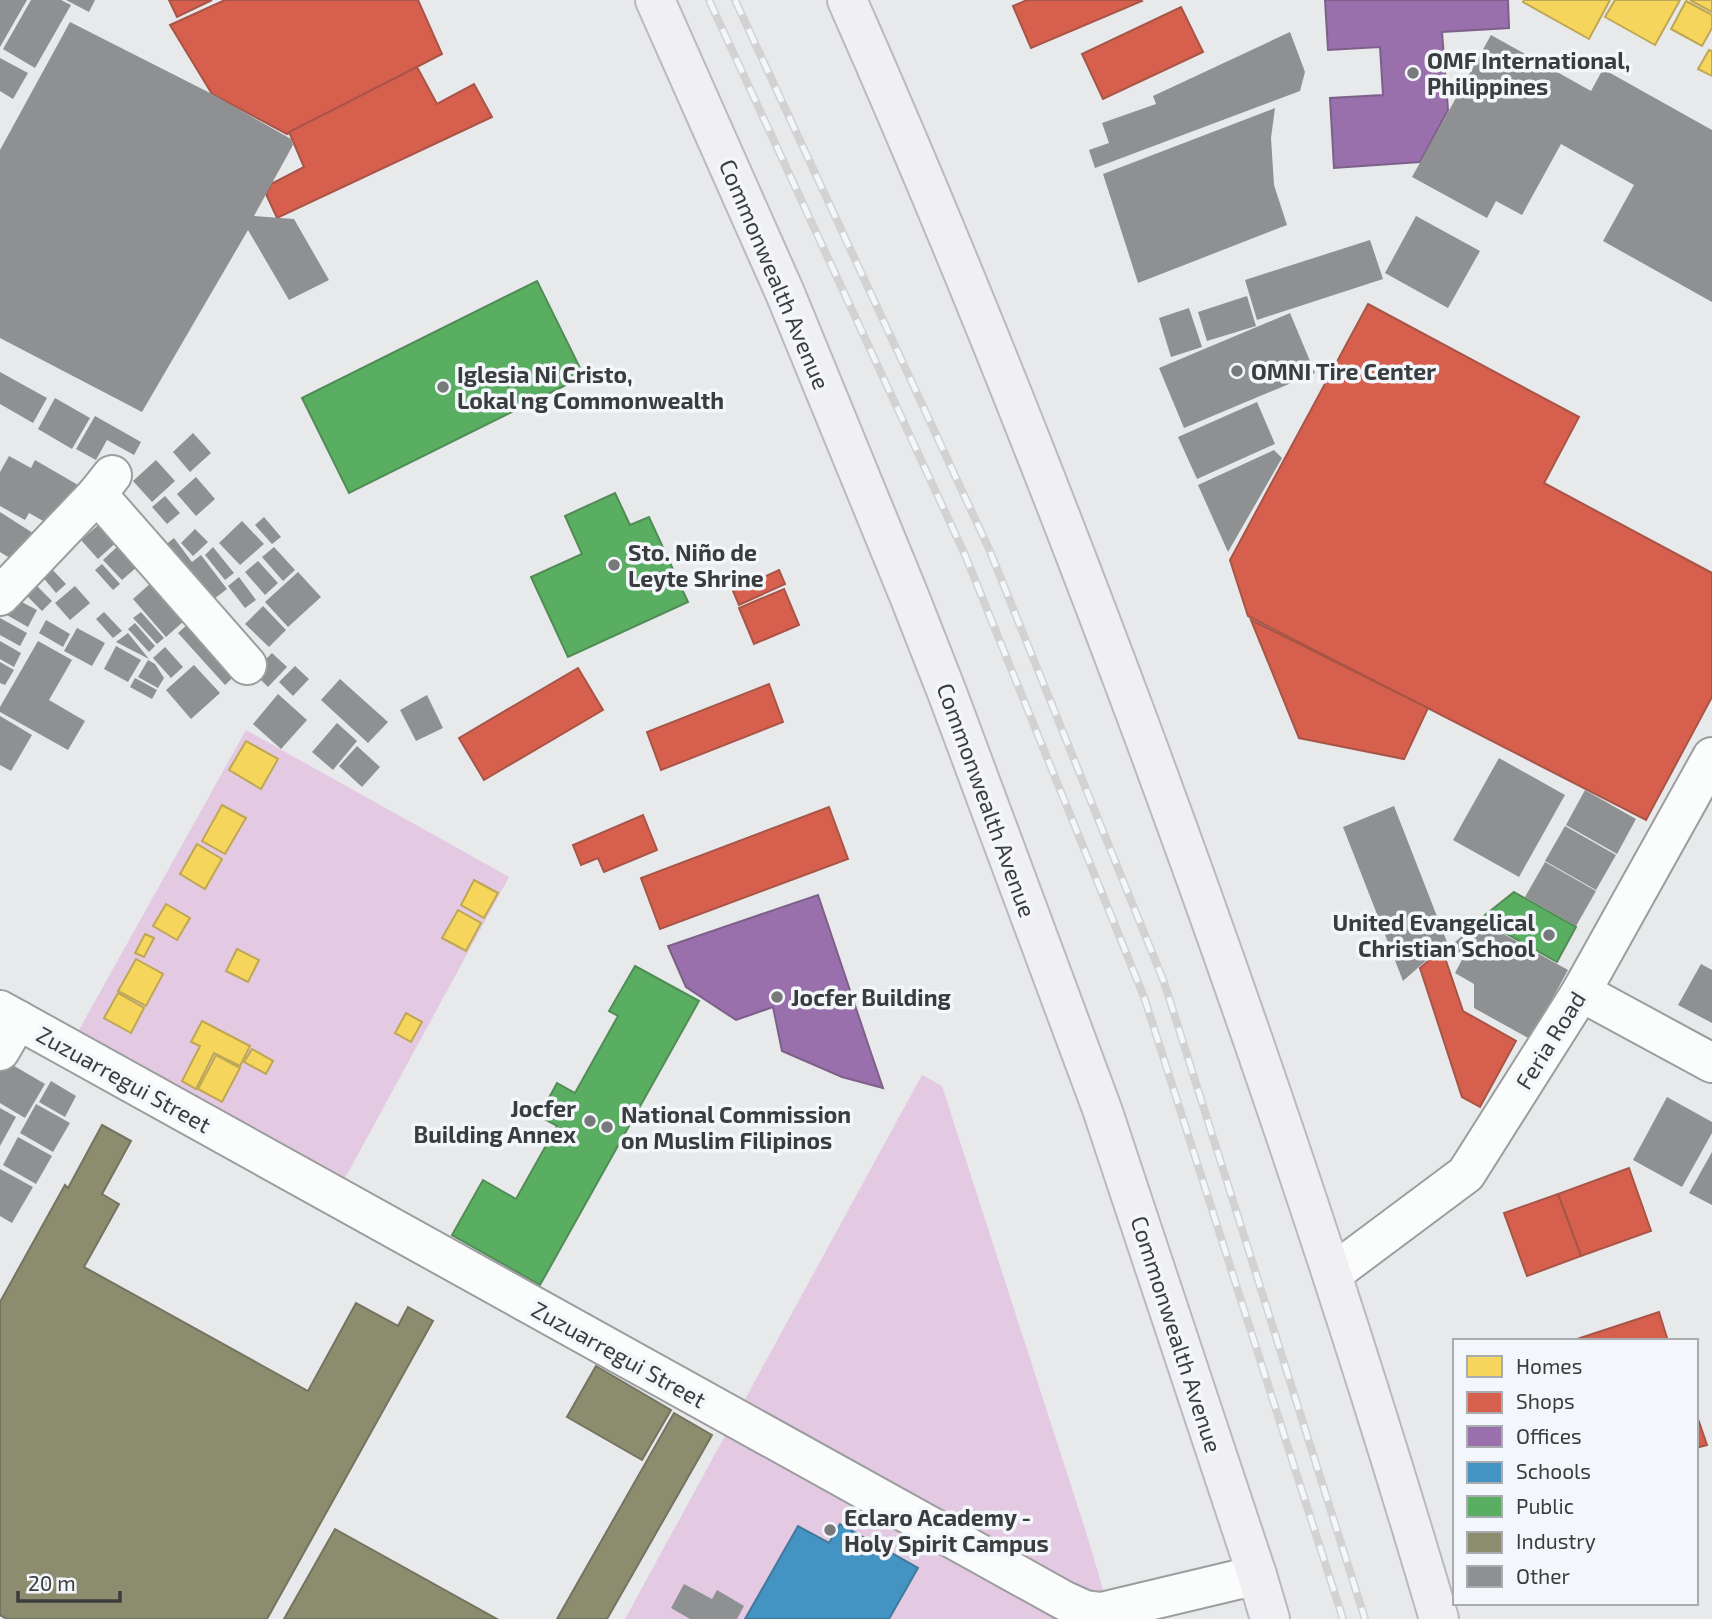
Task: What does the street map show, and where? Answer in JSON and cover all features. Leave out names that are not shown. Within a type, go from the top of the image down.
[{"type":"main road","name":"Commonwealth Avenue","points":[[655,0],[785,293],[911,598],[948,695],[1102,1109],[1270,1619]]},
{"type":"main road","points":[[847,0],[989,336],[1094,603],[1191,865],[1261,1062],[1332,1275],[1439,1619]]},
{"type":"street","points":[[0,596],[105,484],[247,665]]},
{"type":"street","name":"Feria Road","points":[[1332,1275],[1466,1174],[1581,992],[1709,771]]},
{"type":"street","points":[[1581,992],[1712,1063]]},
{"type":"street","name":"Zuzuarregui Street","points":[[6,1027],[1085,1610],[1102,1612],[1257,1575]]},
{"type":"shaded area","points":[[246,730],[509,877],[344,1180],[79,1030]]},
{"type":"shaded area","points":[[922,1075],[942,1086],[1112,1619],[625,1619]]},
{"type":"building: Homes","points":[[1610,0],[1589,39],[1523,2]]},
{"type":"building: Homes","points":[[1615,0],[1680,0],[1655,45],[1605,17]]},
{"type":"building: Homes","points":[[1690,0],[1712,0],[1712,12]]},
{"type":"building: Homes","points":[[1686,1],[1712,15],[1712,28],[1702,46],[1671,29]]},
{"type":"building: Homes","points":[[1709,50],[1712,51],[1712,76],[1698,69]]},
{"type":"building: Homes","points":[[246,741],[278,759],[261,789],[229,770]]},
{"type":"building: Homes","points":[[222,805],[246,818],[225,854],[202,841]]},
{"type":"building: Homes","points":[[197,844],[222,859],[205,889],[180,874]]},
{"type":"building: Homes","points":[[474,880],[498,893],[484,918],[461,905]]},
{"type":"building: Homes","points":[[166,904],[190,918],[177,940],[153,926]]},
{"type":"building: Homes","points":[[458,910],[481,923],[466,951],[442,938]]},
{"type":"building: Homes","points":[[145,934],[154,938],[144,957],[135,953]]},
{"type":"building: Homes","points":[[237,949],[259,960],[248,982],[226,971]]},
{"type":"building: Homes","points":[[136,959],[163,974],[146,1006],[118,991]]},
{"type":"building: Homes","points":[[118,993],[144,1008],[131,1033],[104,1018]]},
{"type":"building: Homes","points":[[406,1013],[422,1022],[411,1042],[395,1033]]},
{"type":"building: Homes","points":[[202,1021],[250,1046],[240,1066],[214,1053],[196,1089],[182,1081],[200,1046],[191,1042]]},
{"type":"building: Homes","points":[[252,1049],[273,1061],[266,1074],[244,1062]]},
{"type":"building: Homes","points":[[216,1055],[240,1068],[222,1102],[198,1089]]},
{"type":"building: Shops","points":[[169,0],[212,0],[177,17]]},
{"type":"building: Shops","points":[[225,0],[418,0],[442,54],[287,134],[212,94],[170,25]]},
{"type":"building: Shops","points":[[1027,0],[1142,1],[1031,48],[1013,6]]},
{"type":"building: Shops","points":[[1181,7],[1203,52],[1103,99],[1082,54]]},
{"type":"building: Shops","points":[[417,67],[437,104],[474,84],[492,117],[277,218],[266,194],[271,184],[304,167],[289,132]]},
{"type":"building: Shops","points":[[1368,304],[1579,417],[1544,483],[1712,573],[1712,697],[1646,820],[1248,616],[1230,560]]},
{"type":"building: Shops","points":[[779,570],[785,584],[739,605],[733,591]]},
{"type":"building: Shops","points":[[784,589],[799,625],[754,644],[739,608]]},
{"type":"building: Shops","points":[[1251,620],[1428,708],[1404,759],[1299,738]]},
{"type":"building: Shops","points":[[578,668],[603,710],[484,780],[459,738]]},
{"type":"building: Shops","points":[[769,684],[783,722],[661,770],[647,732]]},
{"type":"building: Shops","points":[[829,807],[848,859],[660,929],[641,878]]},
{"type":"building: Shops","points":[[643,815],[657,850],[604,872],[598,858],[581,865],[573,845]]},
{"type":"building: Shops","points":[[1442,949],[1463,1011],[1516,1041],[1480,1107],[1462,1097],[1420,968]]},
{"type":"building: Shops","points":[[1629,1168],[1651,1231],[1581,1256],[1558,1194]]},
{"type":"building: Shops","points":[[1558,1194],[1581,1256],[1527,1276],[1504,1213]]},
{"type":"building: Shops","points":[[1659,1312],[1667,1339],[1577,1339]]},
{"type":"building: Shops","points":[[1698,1419],[1707,1445],[1698,1447]]},
{"type":"building: Offices","name":"OMF International, Philippines","points":[[1325,0],[1508,0],[1509,28],[1442,32],[1448,110],[1420,162],[1334,168],[1330,98],[1383,95],[1380,47],[1328,50]]},
{"type":"building: Offices","name":"Jocfer Building","points":[[818,895],[883,1088],[842,1077],[782,1051],[773,1007],[736,1020],[686,987],[668,946]]},
{"type":"building: Schools","name":"Eclaro Academy - Holy Spirit Campus","points":[[840,1524],[918,1568],[889,1619],[745,1619],[798,1526],[829,1543]]},
{"type":"building: Public","name":"Iglesia Ni Cristo, Lokal ng Commonwealth","points":[[537,281],[584,376],[349,493],[302,398]]},
{"type":"building: Public","name":"Sto. Niño de Leyte Shrine","points":[[615,493],[630,525],[649,517],[688,602],[568,657],[531,577],[582,554],[565,516]]},
{"type":"building: Public","points":[[1514,892],[1576,927],[1557,962],[1480,919]]},
{"type":"building: Public","name":"Jocfer Building Annex","points":[[635,966],[699,1001],[540,1285],[452,1235],[483,1180],[516,1199],[557,1126],[539,1116],[557,1083],[575,1093],[618,1016],[609,1011]]},
{"type":"building: Industry","points":[[102,1125],[131,1141],[102,1194],[119,1204],[84,1267],[308,1391],[356,1303],[398,1326],[408,1307],[433,1321],[267,1619],[7,1619],[0,1615],[0,1302]]},
{"type":"building: Industry","points":[[596,1366],[671,1410],[642,1460],[567,1417]]},
{"type":"building: Industry","points":[[674,1413],[712,1435],[607,1619],[557,1619]]},
{"type":"building: Industry","points":[[335,1529],[497,1619],[284,1619]]},
{"type":"building: Other","points":[[0,0],[27,0],[0,47]]},
{"type":"building: Other","points":[[31,0],[61,0],[71,5],[35,68],[3,49]]},
{"type":"building: Other","points":[[66,0],[95,0],[89,12]]},
{"type":"building: Other","points":[[70,22],[212,94],[291,139],[293,145],[254,216],[294,219],[329,280],[289,300],[248,230],[142,412],[0,338],[0,150]]},
{"type":"building: Other","points":[[1290,32],[1305,72],[1300,91],[1095,168],[1089,150],[1109,143],[1102,123],[1156,104],[1153,96]]},
{"type":"building: Other","points":[[1491,35],[1591,91],[1603,69],[1712,130],[1712,302],[1603,241],[1634,185],[1561,144],[1522,215],[1496,201],[1487,218],[1412,177]]},
{"type":"building: Other","points":[[0,58],[28,73],[13,99],[0,91]]},
{"type":"building: Other","points":[[1275,108],[1271,138],[1274,185],[1287,225],[1138,283],[1103,174]]},
{"type":"building: Other","points":[[1416,216],[1480,251],[1448,308],[1385,273]]},
{"type":"building: Other","points":[[1370,240],[1383,279],[1257,320],[1245,280]]},
{"type":"building: Other","points":[[1247,296],[1256,326],[1207,341],[1198,312]]},
{"type":"building: Other","points":[[1189,308],[1202,347],[1171,357],[1159,318]]},
{"type":"building: Other","name":"OMNI Tire Center","points":[[1290,313],[1315,373],[1184,428],[1159,368]]},
{"type":"building: Other","points":[[0,372],[47,398],[33,423],[0,404]]},
{"type":"building: Other","points":[[55,398],[90,418],[72,449],[38,429]]},
{"type":"building: Other","points":[[1257,402],[1275,444],[1197,479],[1178,437]]},
{"type":"building: Other","points":[[95,416],[141,442],[134,455],[107,440],[96,460],[76,449]]},
{"type":"building: Other","points":[[193,433],[211,453],[190,472],[173,452]]},
{"type":"building: Other","points":[[1274,450],[1282,458],[1228,552],[1198,485]]},
{"type":"building: Other","points":[[9,456],[31,468],[35,460],[78,485],[54,527],[29,513],[25,520],[0,506],[0,472]]},
{"type":"building: Other","points":[[156,460],[175,481],[152,502],[133,481]]},
{"type":"building: Other","points":[[196,477],[215,499],[196,516],[177,494]]},
{"type":"building: Other","points":[[165,496],[180,513],[167,524],[152,507]]},
{"type":"building: Other","points":[[0,512],[36,535],[18,563],[0,552]]},
{"type":"building: Other","points":[[264,517],[281,537],[272,544],[255,525]]},
{"type":"building: Other","points":[[103,521],[120,539],[98,559],[81,540]]},
{"type":"building: Other","points":[[242,521],[264,544],[240,565],[219,543]]},
{"type":"building: Other","points":[[195,529],[208,542],[193,556],[181,543]]},
{"type":"building: Other","points":[[174,538],[192,562],[201,555],[227,589],[210,602],[159,550]]},
{"type":"building: Other","points":[[119,545],[138,566],[122,580],[103,560]]},
{"type":"building: Other","points":[[213,547],[234,573],[225,580],[205,555]]},
{"type":"building: Other","points":[[274,547],[295,570],[283,581],[262,557]]},
{"type":"building: Other","points":[[258,561],[278,583],[265,595],[245,572]]},
{"type":"building: Other","points":[[102,564],[120,584],[113,590],[95,570]]},
{"type":"building: Other","points":[[50,567],[66,584],[56,593],[41,575]]},
{"type":"building: Other","points":[[298,572],[321,597],[288,627],[265,602]]},
{"type":"building: Other","points":[[161,574],[194,612],[166,637],[133,599]]},
{"type":"building: Other","points":[[239,577],[256,600],[245,608],[228,586]]},
{"type":"building: Other","points":[[33,582],[52,601],[42,611],[23,592]]},
{"type":"building: Other","points":[[75,586],[90,603],[70,620],[55,603]]},
{"type":"building: Other","points":[[14,598],[37,610],[28,627],[5,614]]},
{"type":"building: Other","points":[[263,606],[286,630],[269,647],[245,624]]},
{"type":"building: Other","points":[[104,612],[122,631],[113,638],[96,619]]},
{"type":"building: Other","points":[[141,612],[164,638],[157,644],[133,618]]},
{"type":"building: Other","points":[[198,615],[244,667],[225,685],[178,633]]},
{"type":"building: Other","points":[[0,618],[27,633],[20,646],[0,635]]},
{"type":"building: Other","points":[[46,620],[70,634],[63,647],[39,633]]},
{"type":"building: Other","points":[[135,623],[155,646],[149,652],[128,629]]},
{"type":"building: Other","points":[[77,628],[105,643],[92,666],[64,651]]},
{"type":"building: Other","points":[[128,633],[149,659],[116,642]]},
{"type":"building: Other","points":[[0,641],[21,653],[14,667],[0,659]]},
{"type":"building: Other","points":[[38,641],[72,660],[49,700],[85,721],[68,750],[0,712],[0,707]]},
{"type":"building: Other","points":[[116,646],[141,660],[128,682],[104,669]]},
{"type":"building: Other","points":[[165,647],[183,667],[171,678],[153,658]]},
{"type":"building: Other","points":[[272,653],[287,667],[268,687],[253,672]]},
{"type":"building: Other","points":[[148,660],[155,664],[164,678],[158,688],[138,677]]},
{"type":"building: Other","points":[[0,662],[14,670],[5,685],[0,683]]},
{"type":"building: Other","points":[[194,665],[220,693],[191,719],[166,690]]},
{"type":"building: Other","points":[[295,666],[309,679],[293,696],[279,682]]},
{"type":"building: Other","points":[[135,678],[157,690],[152,699],[130,687]]},
{"type":"building: Other","points":[[340,679],[388,722],[368,743],[321,700]]},
{"type":"building: Other","points":[[278,694],[307,720],[281,749],[253,724]]},
{"type":"building: Other","points":[[427,695],[443,728],[416,741],[400,710]]},
{"type":"building: Other","points":[[0,716],[32,735],[11,771],[0,765]]},
{"type":"building: Other","points":[[337,723],[357,741],[333,770],[312,752]]},
{"type":"building: Other","points":[[357,746],[380,767],[362,787],[339,766]]},
{"type":"building: Other","points":[[1499,758],[1565,795],[1519,877],[1453,840]]},
{"type":"building: Other","points":[[1585,790],[1636,819],[1617,854],[1566,825]]},
{"type":"building: Other","points":[[1394,806],[1447,942],[1403,981],[1343,827]]},
{"type":"building: Other","points":[[1565,826],[1616,855],[1596,890],[1545,861]]},
{"type":"building: Other","points":[[1545,862],[1596,891],[1576,926],[1525,897]]},
{"type":"building: Other","points":[[1480,921],[1568,970],[1530,1039],[1474,1008],[1474,984],[1455,973],[1464,956],[1449,947]]},
{"type":"building: Other","points":[[1701,964],[1712,970],[1712,1023],[1678,1005]]},
{"type":"building: Other","points":[[4,1060],[45,1084],[25,1118],[0,1103],[0,1067]]},
{"type":"building: Other","points":[[51,1081],[76,1096],[65,1117],[39,1102]]},
{"type":"building: Other","points":[[1667,1097],[1712,1122],[1712,1133],[1682,1187],[1633,1160]]},
{"type":"building: Other","points":[[36,1104],[70,1123],[53,1152],[20,1133]]},
{"type":"building: Other","points":[[0,1108],[16,1117],[0,1146]]},
{"type":"building: Other","points":[[18,1137],[52,1156],[36,1184],[3,1165]]},
{"type":"building: Other","points":[[1712,1152],[1712,1205],[1689,1193]]},
{"type":"building: Other","points":[[0,1169],[33,1187],[12,1223],[0,1216]]},
{"type":"building: Other","points":[[684,1584],[712,1599],[717,1590],[744,1606],[737,1619],[690,1619],[671,1608]]},
{"type":"railway","points":[[709,0],[965,555],[1144,997],[1343,1619]]},
{"type":"railway","points":[[735,0],[989,549],[1164,982],[1365,1619]]},
{"type":"place","name":"OMF International, Philippines","points":[[1413,73]]},
{"type":"place","name":"OMNI Tire Center","points":[[1237,371]]},
{"type":"place","name":"Iglesia Ni Cristo, Lokal ng Commonwealth","points":[[443,387]]},
{"type":"place","name":"Sto. Niño de Leyte Shrine","points":[[614,565]]},
{"type":"place","name":"United Evangelical Christian School","points":[[1549,935]]},
{"type":"place","name":"Jocfer Building","points":[[777,997]]},
{"type":"place","name":"Jocfer Building Annex","points":[[590,1121]]},
{"type":"place","name":"National Commission on Muslim Filipinos","points":[[607,1127]]},
{"type":"place","name":"Eclaro Academy - Holy Spirit Campus","points":[[830,1530]]}]
